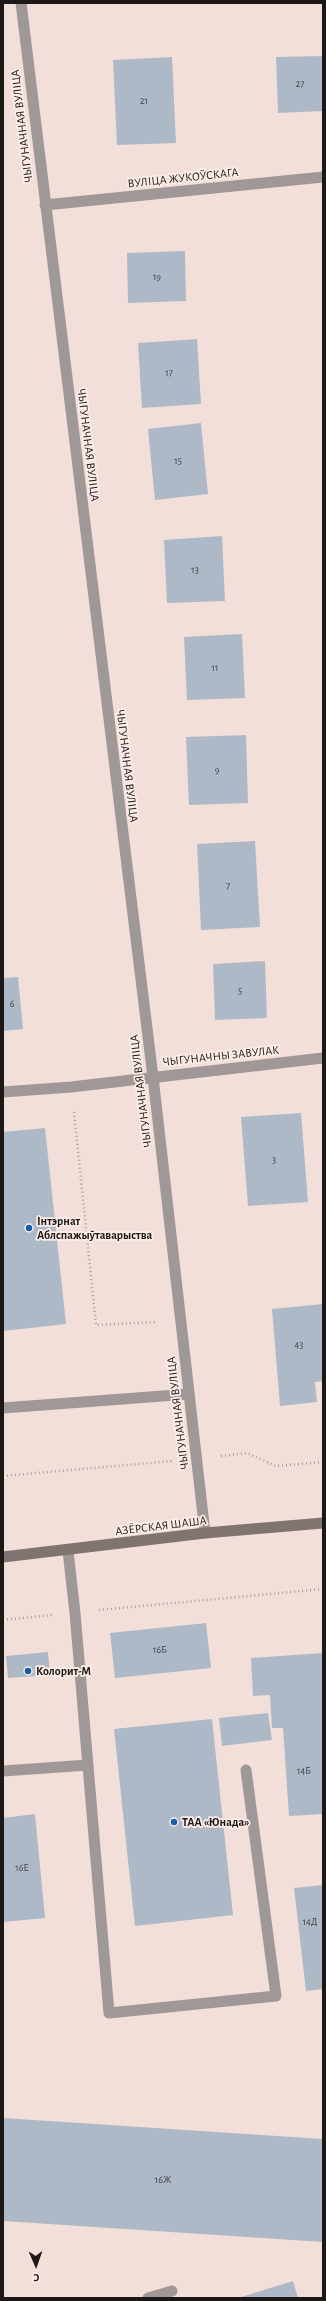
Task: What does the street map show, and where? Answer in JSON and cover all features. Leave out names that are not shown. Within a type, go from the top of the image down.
[{"type":"main road","name":"АЗЁРСКАЯ ШАША","points":[[3,1557],[68,1551],[205,1534],[323,1523]]},
{"type":"street","name":"ЧЫГУНАЧНАЯ ВУЛІЦА","points":[[21,3],[153,1077],[205,1534]]},
{"type":"street","name":"ВУЛІЦА ЖУКОЎСКАГА","points":[[45,205],[323,177]]},
{"type":"street","name":"ЧЫГУНАЧНЫ ЗАВУЛАК","points":[[3,1092],[71,1087],[323,1058]]},
{"type":"street","points":[[3,1408],[189,1394]]},
{"type":"street","points":[[68,1551],[75,1613],[109,2013],[276,1996],[246,1770]]},
{"type":"street","points":[[3,1771],[88,1765]]},
{"type":"street","points":[[148,2298],[172,2291]]},
{"type":"path","points":[[71,1087],[96,1325],[181,1321]]},
{"type":"path","points":[[3,1476],[248,1453],[276,1466],[323,1462]]},
{"type":"path","points":[[3,1620],[323,1589]]},
{"type":"building","points":[[323,56],[323,111],[278,113],[276,57]]},
{"type":"building","points":[[172,57],[176,143],[117,145],[113,60]]},
{"type":"building","points":[[185,251],[186,301],[128,303],[127,253]]},
{"type":"building","points":[[197,339],[201,404],[142,408],[138,343]]},
{"type":"building","points":[[201,423],[208,494],[155,500],[148,429]]},
{"type":"building","points":[[222,536],[225,601],[167,603],[164,540]]},
{"type":"building","points":[[242,634],[245,698],[187,700],[184,637]]},
{"type":"building","points":[[246,735],[248,803],[189,805],[186,737]]},
{"type":"building","points":[[255,841],[260,927],[201,930],[197,844]]},
{"type":"building","points":[[265,961],[267,1018],[215,1020],[213,964]]},
{"type":"building","points":[[18,977],[23,1029],[3,1031],[3,978]]},
{"type":"building","points":[[301,1113],[308,1202],[248,1206],[241,1117]]},
{"type":"building","name":"Інтэрнат Аблспажыўтаварыства","points":[[45,1128],[66,1324],[3,1331],[3,1132]]},
{"type":"building","points":[[323,1304],[323,1381],[315,1382],[317,1402],[280,1406],[272,1309]]},
{"type":"building","points":[[206,1623],[211,1668],[115,1678],[110,1633]]},
{"type":"building","points":[[48,1652],[50,1675],[8,1678],[6,1656]]},
{"type":"building","points":[[323,1653],[323,1814],[289,1816],[283,1728],[272,1728],[270,1695],[253,1696],[251,1658]]},
{"type":"building","points":[[268,1713],[272,1740],[222,1746],[219,1718]]},
{"type":"building","name":"ТАА «Юнада»","points":[[212,1719],[233,1915],[135,1926],[114,1729]]},
{"type":"building","points":[[35,1814],[45,1918],[3,1922],[3,1818]]},
{"type":"building","points":[[323,1885],[323,1989],[306,1991],[294,1888]]},
{"type":"building","points":[[3,2118],[323,2139],[323,2242],[3,2221]]},
{"type":"building","points":[[293,2281],[298,2298],[238,2298]]},
{"type":"place","name":"Інтэрнат Аблспажыўтаварыства","points":[[29,1228]]},
{"type":"place","name":"Колорит-М","points":[[28,1671]]},
{"type":"place","name":"ТАА «Юнада»","points":[[174,1822]]}]
